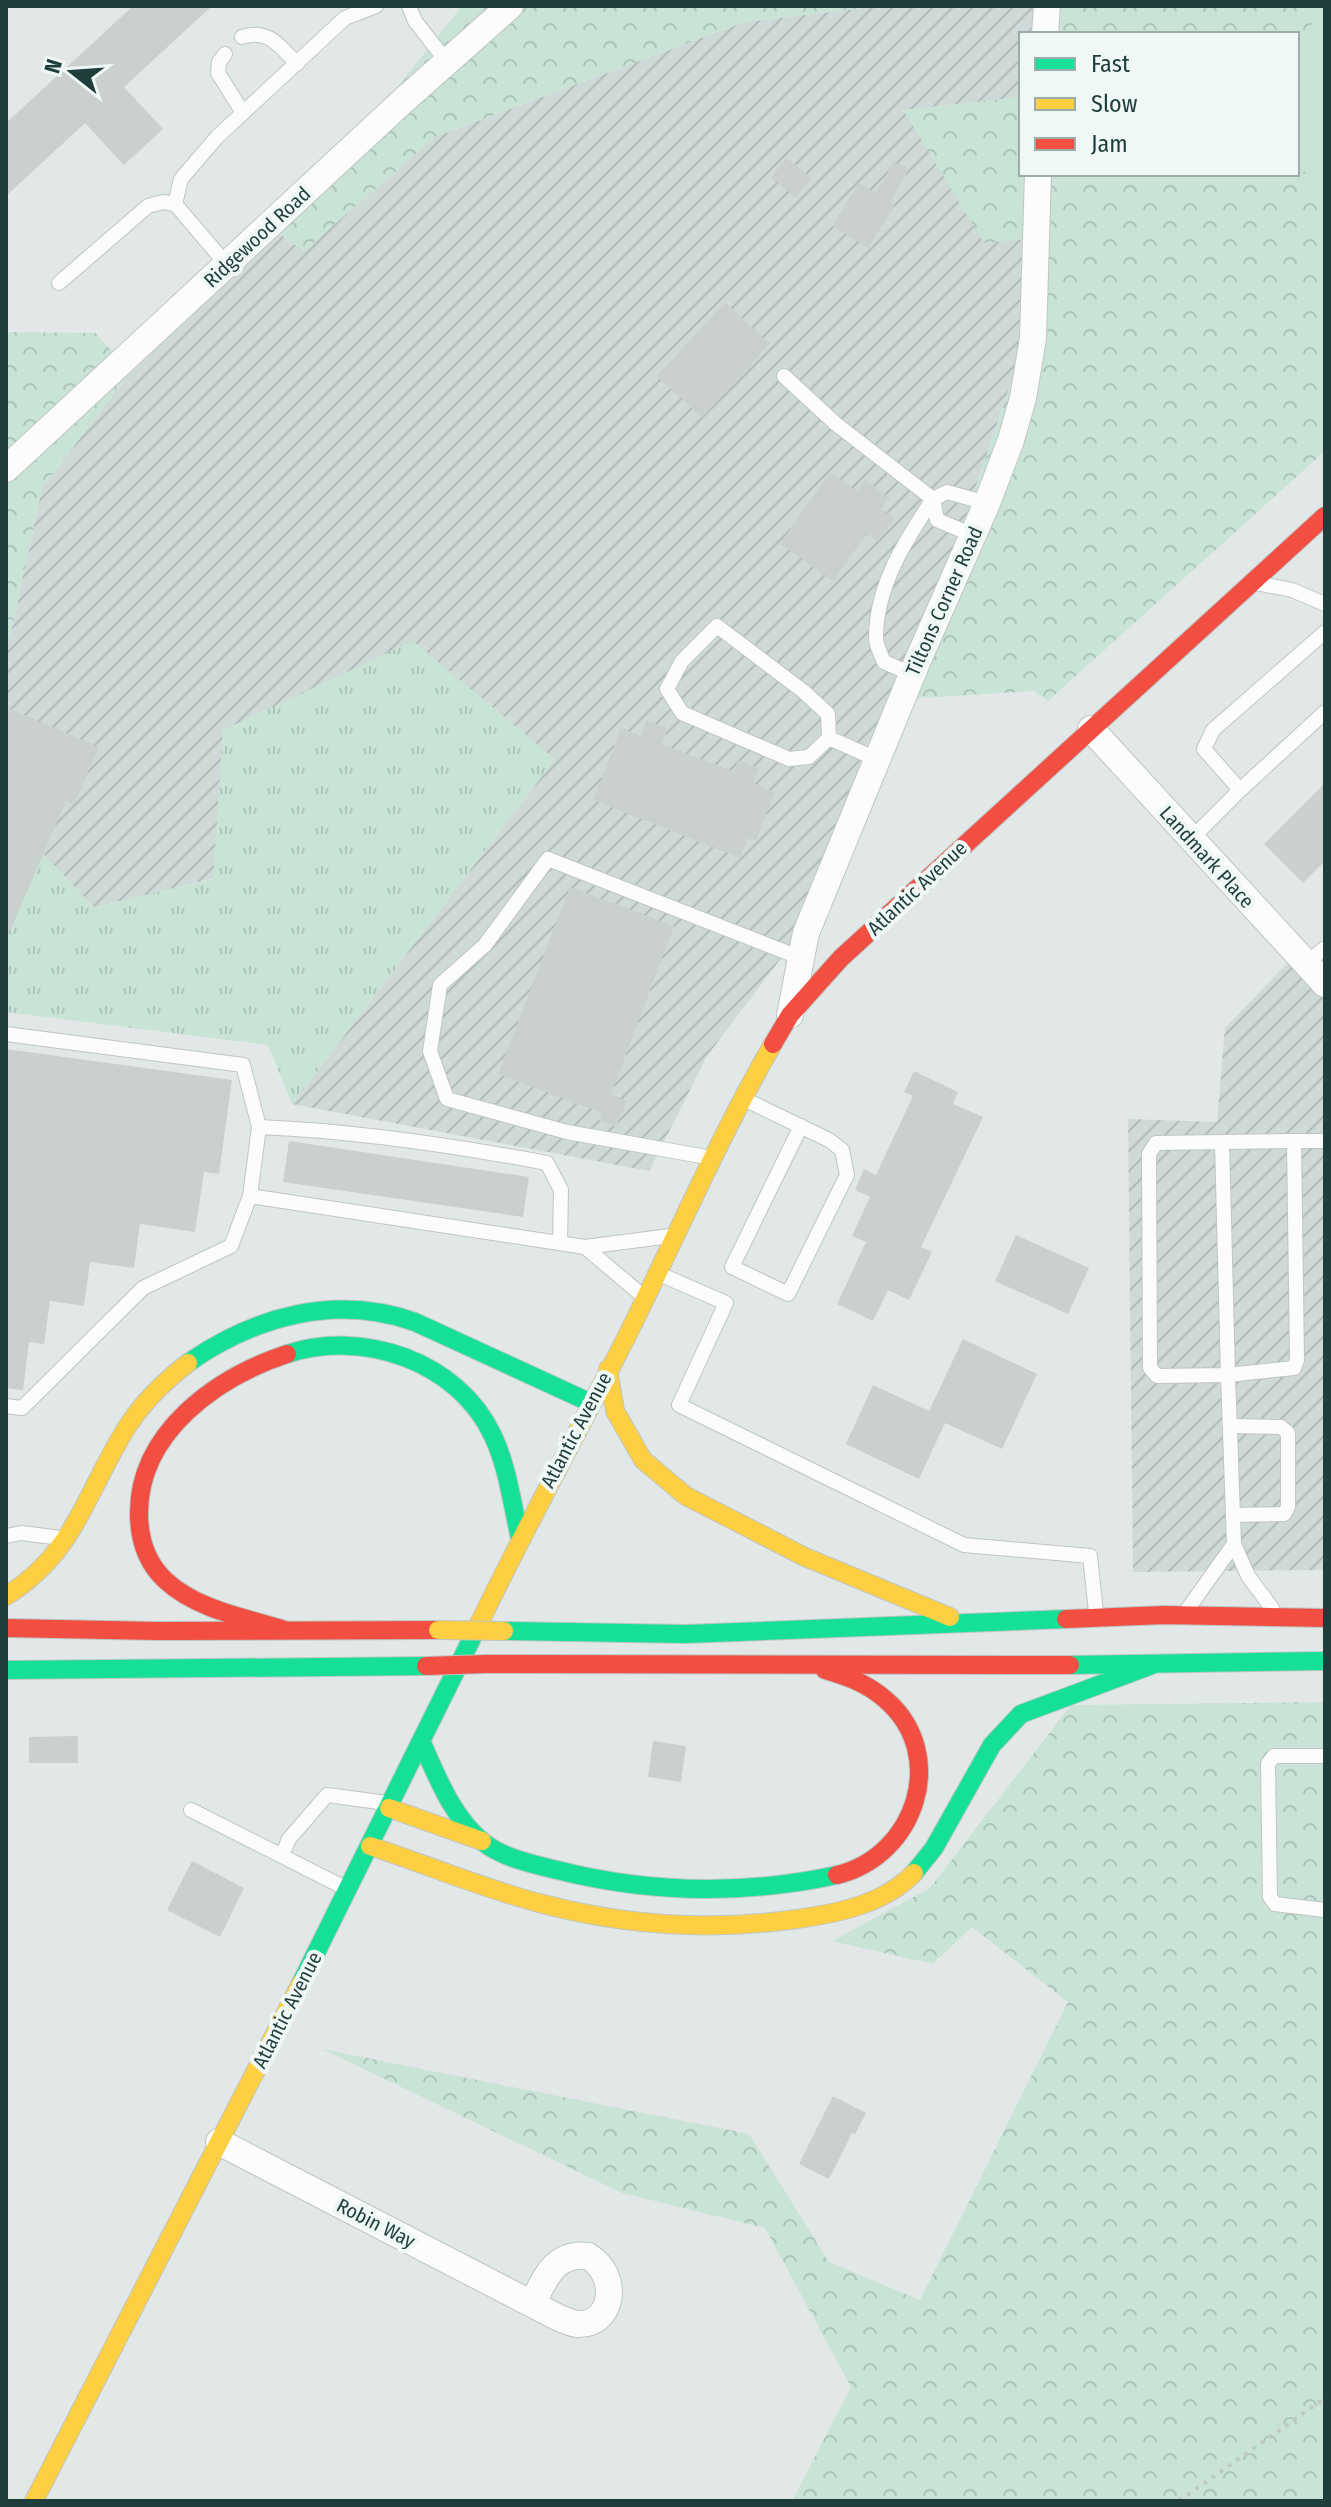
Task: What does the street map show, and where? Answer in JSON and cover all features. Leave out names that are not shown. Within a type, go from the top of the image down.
[{"type":"main road","name":"Atlantic Avenue","points":[[34,2501],[422,1743],[520,1538],[645,1297],[742,1098],[790,1015],[841,958],[1325,516]]},
{"type":"main road","points":[[6,1596],[35,1578],[51,1562],[68,1538],[123,1435],[147,1400],[198,1355],[258,1325],[291,1315],[348,1309],[378,1311],[405,1318],[589,1402]]},
{"type":"main road","points":[[282,1629],[191,1599],[169,1582],[153,1567],[144,1550],[138,1505],[144,1472],[175,1423],[218,1384],[263,1360],[304,1348],[351,1345],[385,1350],[414,1360],[440,1375],[463,1395],[487,1426],[496,1445],[520,1538]]},
{"type":"main road","points":[[608,1369],[615,1411],[643,1460],[686,1496],[805,1557],[963,1623]]},
{"type":"main road","points":[[6,1628],[686,1634],[1097,1617],[1325,1618]]},
{"type":"main road","points":[[6,1670],[486,1664],[1152,1665],[1325,1661]]},
{"type":"main road","points":[[390,1806],[482,1841],[526,1862],[573,1875],[636,1886],[699,1890],[769,1887],[831,1876],[864,1866],[880,1857],[909,1821],[920,1775],[916,1747],[896,1709],[865,1683],[808,1665]]},
{"type":"main road","points":[[370,1846],[540,1903],[624,1920],[679,1925],[731,1925],[786,1921],[845,1911],[878,1899],[907,1880],[921,1866],[943,1835],[990,1751],[1022,1714],[1152,1665]]},
{"type":"main road","points":[[422,1743],[456,1809],[482,1841]]},
{"type":"street","name":"Ridgewood Road","points":[[6,469],[510,6]]},
{"type":"street","points":[[1045,32],[1047,6]]},
{"type":"street","name":"Tiltons Corner Road","points":[[790,1015],[806,933],[876,759],[987,503],[1019,412],[1033,338],[1038,176]]},
{"type":"street","name":"Landmark Place","points":[[1091,729],[1191,839],[1315,956],[1325,984]]},
{"type":"street","name":"Robin Way","points":[[219,2142],[532,2304]]},
{"type":"lane","points":[[175,204],[181,179],[217,137],[345,18],[376,6]]},
{"type":"lane","points":[[409,6],[415,21],[447,62]]},
{"type":"lane","points":[[242,37],[264,34],[297,64]]},
{"type":"lane","points":[[225,54],[219,62],[218,73],[243,113]]},
{"type":"lane","points":[[59,283],[148,206],[163,202],[175,204],[227,265]]},
{"type":"lane","points":[[784,376],[836,424],[933,499],[937,520],[973,535]]},
{"type":"lane","points":[[912,674],[884,662],[875,641],[882,592],[906,539],[933,499],[947,492],[987,503]]},
{"type":"lane","points":[[1252,582],[1292,590],[1325,604]]},
{"type":"lane","points":[[717,626],[803,691],[828,714],[829,738],[809,757],[789,759],[682,713],[667,689],[682,661],[717,626]]},
{"type":"lane","points":[[1240,790],[1204,749],[1213,730],[1325,632]]},
{"type":"lane","points":[[1191,839],[1325,712]]},
{"type":"lane","points":[[829,738],[876,759]]},
{"type":"lane","points":[[712,1158],[567,1132],[447,1099],[430,1051],[440,985],[485,945],[548,859],[801,958]]},
{"type":"lane","points":[[6,1034],[243,1065],[259,1127],[250,1196],[231,1246],[143,1288],[22,1408],[6,1406]]},
{"type":"lane","points":[[742,1098],[801,1126],[829,1140],[842,1150],[847,1175],[788,1294],[732,1267],[801,1126]]},
{"type":"lane","points":[[259,1127],[312,1129],[446,1144],[547,1163],[561,1190],[560,1243]]},
{"type":"lane","points":[[1294,1141],[1297,1360],[1294,1368],[1228,1375],[1157,1376],[1150,1368],[1149,1154],[1156,1143],[1294,1141],[1325,1141]]},
{"type":"lane","points":[[1222,1142],[1234,1544],[1248,1576],[1280,1618]]},
{"type":"lane","points":[[250,1196],[585,1247],[675,1235]]},
{"type":"lane","points":[[585,1247],[645,1297]]},
{"type":"lane","points":[[657,1273],[726,1303],[679,1405],[964,1545],[1090,1556],[1097,1617]]},
{"type":"lane","points":[[1230,1426],[1281,1427],[1288,1433],[1288,1507],[1284,1514],[1233,1515]]},
{"type":"lane","points":[[6,1536],[21,1533],[68,1538]]},
{"type":"lane","points":[[1183,1615],[1234,1544]]},
{"type":"lane","points":[[1325,1756],[1274,1756],[1268,1764],[1270,1897],[1275,1904],[1325,1910]]},
{"type":"lane","points":[[282,1855],[289,1839],[327,1795],[390,1806]]},
{"type":"lane","points":[[191,1810],[347,1889]]},
{"type":"path","points":[[1179,2501],[1325,2398]]},
{"type":"shaded area","points":[[880,6],[1061,6],[1059,32],[1019,32],[1019,97],[903,111],[1032,238],[1033,318],[904,699],[813,916],[707,1056],[649,1171],[292,1104],[555,759],[223,730],[214,878],[94,908],[6,815],[6,637],[10,637],[42,488],[131,371],[280,234],[304,251],[435,137],[744,22]]},
{"type":"shaded area","points":[[1298,952],[1325,968],[1325,1570],[1133,1572],[1128,1119],[1217,1122],[1225,1028]]},
{"type":"green space","points":[[462,6],[880,6],[744,22],[435,137],[304,251],[280,234]]},
{"type":"green space","points":[[1061,6],[1325,6],[1325,451],[1048,701],[1034,691],[904,699],[1033,318],[1032,239],[984,243],[903,110],[1019,97],[1019,176],[1299,176],[1299,32],[1059,32]]},
{"type":"green space","points":[[1322,6],[1325,6],[1325,177],[1299,170],[1299,46]]},
{"type":"green space","points":[[6,332],[95,333],[131,371],[42,488],[10,637],[6,637]]},
{"type":"green space","points":[[413,641],[555,759],[292,1104],[268,1045],[6,1012],[6,815],[94,907],[213,879],[223,730]]},
{"type":"green space","points":[[1325,1702],[1325,2501],[792,2501],[851,2387],[765,2228],[622,2193],[322,2049],[749,2134],[829,2262],[920,2300],[1068,2002],[972,1927],[933,1964],[832,1941],[930,1888],[1071,1705]]},
{"type":"building","points":[[133,6],[212,6],[124,87],[163,129],[124,165],[85,123],[6,196],[6,123]]},
{"type":"building","points":[[786,158],[812,178],[796,198],[771,178]]},
{"type":"building","points":[[894,161],[909,169],[890,202],[895,205],[868,248],[832,226],[859,183],[876,193]]},
{"type":"building","points":[[725,302],[770,344],[702,418],[657,376]]},
{"type":"building","points":[[830,472],[857,491],[865,480],[889,498],[881,509],[895,518],[878,542],[867,533],[833,581],[780,544]]},
{"type":"building","points":[[6,707],[99,747],[74,805],[66,801],[6,940]]},
{"type":"building","points":[[647,720],[668,729],[662,744],[734,772],[738,760],[759,768],[753,783],[775,792],[756,841],[748,838],[740,858],[593,800],[621,728],[641,736]]},
{"type":"building","points":[[1325,783],[1325,861],[1303,883],[1264,844]]},
{"type":"building","points":[[570,887],[674,926],[611,1095],[627,1101],[616,1127],[599,1121],[602,1113],[498,1074]]},
{"type":"building","points":[[6,1049],[232,1080],[219,1174],[204,1172],[195,1232],[140,1224],[134,1268],[90,1262],[84,1306],[50,1301],[44,1344],[29,1342],[23,1390],[6,1388]]},
{"type":"building","points":[[914,1071],[958,1092],[953,1104],[983,1117],[921,1247],[932,1252],[909,1300],[888,1290],[873,1321],[837,1304],[866,1242],[852,1236],[870,1197],[855,1190],[864,1169],[876,1175],[913,1096],[904,1092]]},
{"type":"building","points":[[289,1141],[529,1177],[523,1217],[283,1182]]},
{"type":"building","points":[[1016,1235],[1089,1268],[1068,1314],[995,1281]]},
{"type":"building","points":[[963,1339],[1037,1374],[1002,1449],[945,1423],[919,1479],[846,1444],[873,1385],[929,1411]]},
{"type":"building","points":[[78,1736],[78,1763],[29,1763],[29,1737]]},
{"type":"building","points":[[653,1741],[686,1746],[681,1782],[648,1777]]},
{"type":"building","points":[[192,1861],[244,1888],[220,1937],[167,1910]]},
{"type":"building","points":[[833,2096],[866,2113],[855,2134],[852,2133],[829,2179],[799,2164]]},
{"type":"traffic: fast","points":[[188,1363],[241,1333],[268,1322],[326,1310],[356,1310],[415,1322],[589,1402]]},
{"type":"traffic: fast","points":[[287,1354],[316,1347],[376,1349],[405,1358],[457,1388],[477,1410],[493,1436],[506,1473],[520,1538]]},
{"type":"traffic: fast","points":[[504,1631],[686,1634],[1066,1619]]},
{"type":"traffic: fast","points":[[301,1983],[478,1626]]},
{"type":"traffic: fast","points":[[1070,1665],[1325,1661]]},
{"type":"traffic: fast","points":[[914,1873],[934,1848],[992,1745],[1021,1714],[1152,1665]]},
{"type":"traffic: fast","points":[[6,1670],[426,1666]]},
{"type":"traffic: fast","points":[[422,1743],[447,1796],[472,1832],[491,1848],[518,1860],[591,1878],[696,1889],[767,1886],[837,1875]]},
{"type":"traffic: slow","points":[[478,1626],[773,1044]]},
{"type":"traffic: slow","points":[[6,1596],[50,1559],[78,1518],[129,1424],[156,1391],[188,1363]]},
{"type":"traffic: slow","points":[[608,1369],[615,1411],[643,1460],[686,1496],[805,1557],[950,1617]]},
{"type":"traffic: slow","points":[[438,1630],[504,1631]]},
{"type":"traffic: slow","points":[[389,1808],[482,1841]]},
{"type":"traffic: slow","points":[[370,1846],[543,1904],[606,1917],[670,1924],[765,1923],[829,1914],[875,1900],[914,1873]]},
{"type":"traffic: slow","points":[[34,2501],[301,1983]]},
{"type":"traffic: jam","points":[[773,1044],[790,1015],[841,958],[1325,516]]},
{"type":"traffic: jam","points":[[282,1629],[205,1605],[177,1590],[153,1565],[145,1549],[139,1513],[142,1484],[152,1457],[167,1433],[209,1393],[234,1377],[287,1354]]},
{"type":"traffic: jam","points":[[1066,1619],[1164,1615],[1325,1618]]},
{"type":"traffic: jam","points":[[6,1628],[438,1630]]},
{"type":"traffic: jam","points":[[486,1664],[1070,1665]]},
{"type":"traffic: jam","points":[[426,1666],[486,1664]]},
{"type":"traffic: jam","points":[[825,1670],[864,1685],[886,1700],[905,1723],[916,1748],[919,1775],[915,1801],[904,1826],[887,1847],[864,1864],[837,1875]]}]
